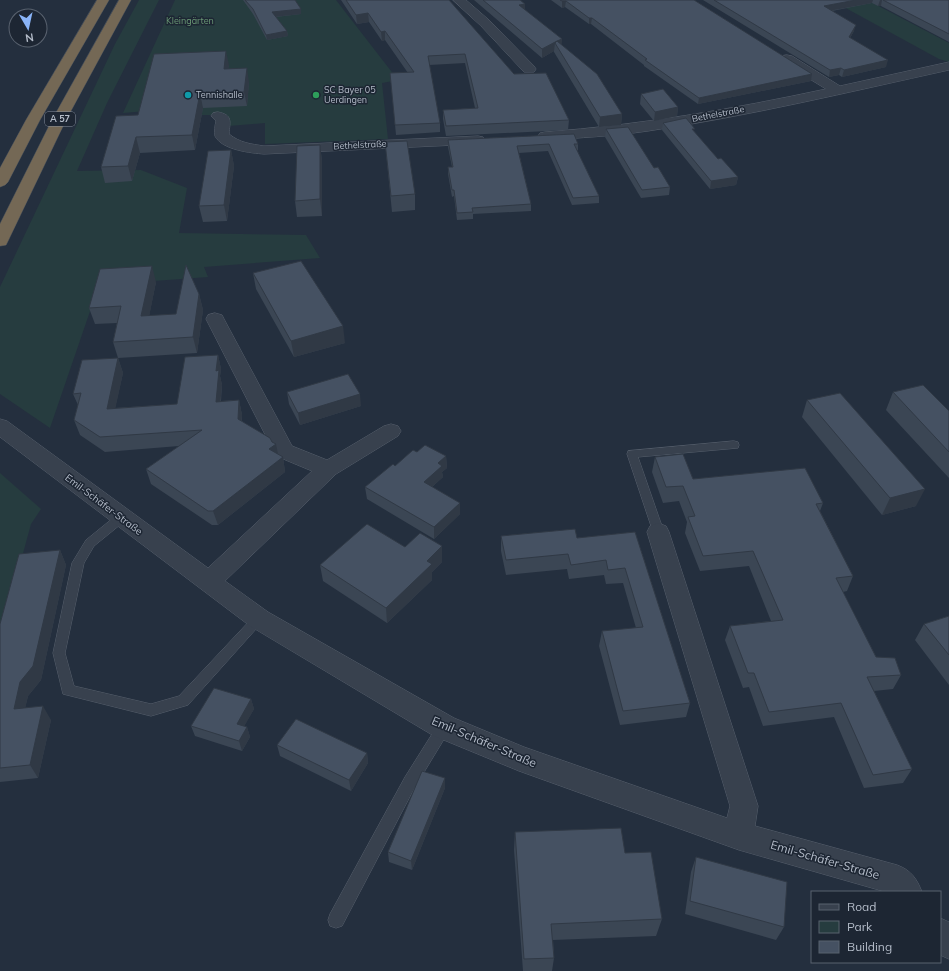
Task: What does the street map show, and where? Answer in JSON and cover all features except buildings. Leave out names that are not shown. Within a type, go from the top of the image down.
[{"type":"highway","name":"A 57","points":[[0,182],[33,120],[103,0]]},
{"type":"highway","name":"A 57","points":[[0,242],[60,120],[125,0]]},
{"type":"street","points":[[459,0],[485,23],[529,70]]},
{"type":"street","points":[[774,51],[837,90]]},
{"type":"street","name":"Bethelstraße","points":[[534,137],[573,135],[651,127],[726,113],[949,66]]},
{"type":"street","name":"Bethelstraße","points":[[218,116],[223,119],[222,135],[227,140],[236,146],[259,149],[495,139]]},
{"type":"street","points":[[214,319],[284,451],[328,469]]},
{"type":"street","name":"Emil-Schäfer-Straße","points":[[0,426],[259,619],[444,727],[519,758],[739,836],[897,880],[906,891]]},
{"type":"street","points":[[208,582],[264,531],[328,469],[391,431]]},
{"type":"street","points":[[658,532],[744,806],[739,836]]},
{"type":"street","points":[[941,935],[949,943]]},
{"type":"lane","points":[[658,532],[632,454],[734,445]]},
{"type":"lane","points":[[122,517],[90,543],[78,564],[59,653],[68,690],[151,710],[183,701],[259,619]]},
{"type":"lane","points":[[336,920],[410,782],[444,727]]},
{"type":"green space","points":[[139,0],[159,0],[107,103],[77,171],[141,170],[187,188],[179,233],[306,235],[320,258],[204,267],[208,277],[99,285],[50,428],[0,394],[0,287],[115,44]]},
{"type":"green space","name":"SC Bayer 05 Uerdingen","points":[[175,0],[336,0],[398,80],[382,83],[388,139],[265,144],[265,123],[229,126],[221,115],[201,115],[203,108],[227,83],[228,65],[147,111],[123,113]]},
{"type":"green space","points":[[831,0],[867,0],[949,43],[949,62],[939,59]]},
{"type":"green space","points":[[0,473],[41,509],[31,524],[0,638]]},
{"type":"place","name":"Tennishalle","points":[[188,95]]},
{"type":"place","name":"SC Bayer 05 Uerdingen","points":[[316,95]]},
{"type":"park label","name":"Kleingärten","points":[[190,21]]}]
